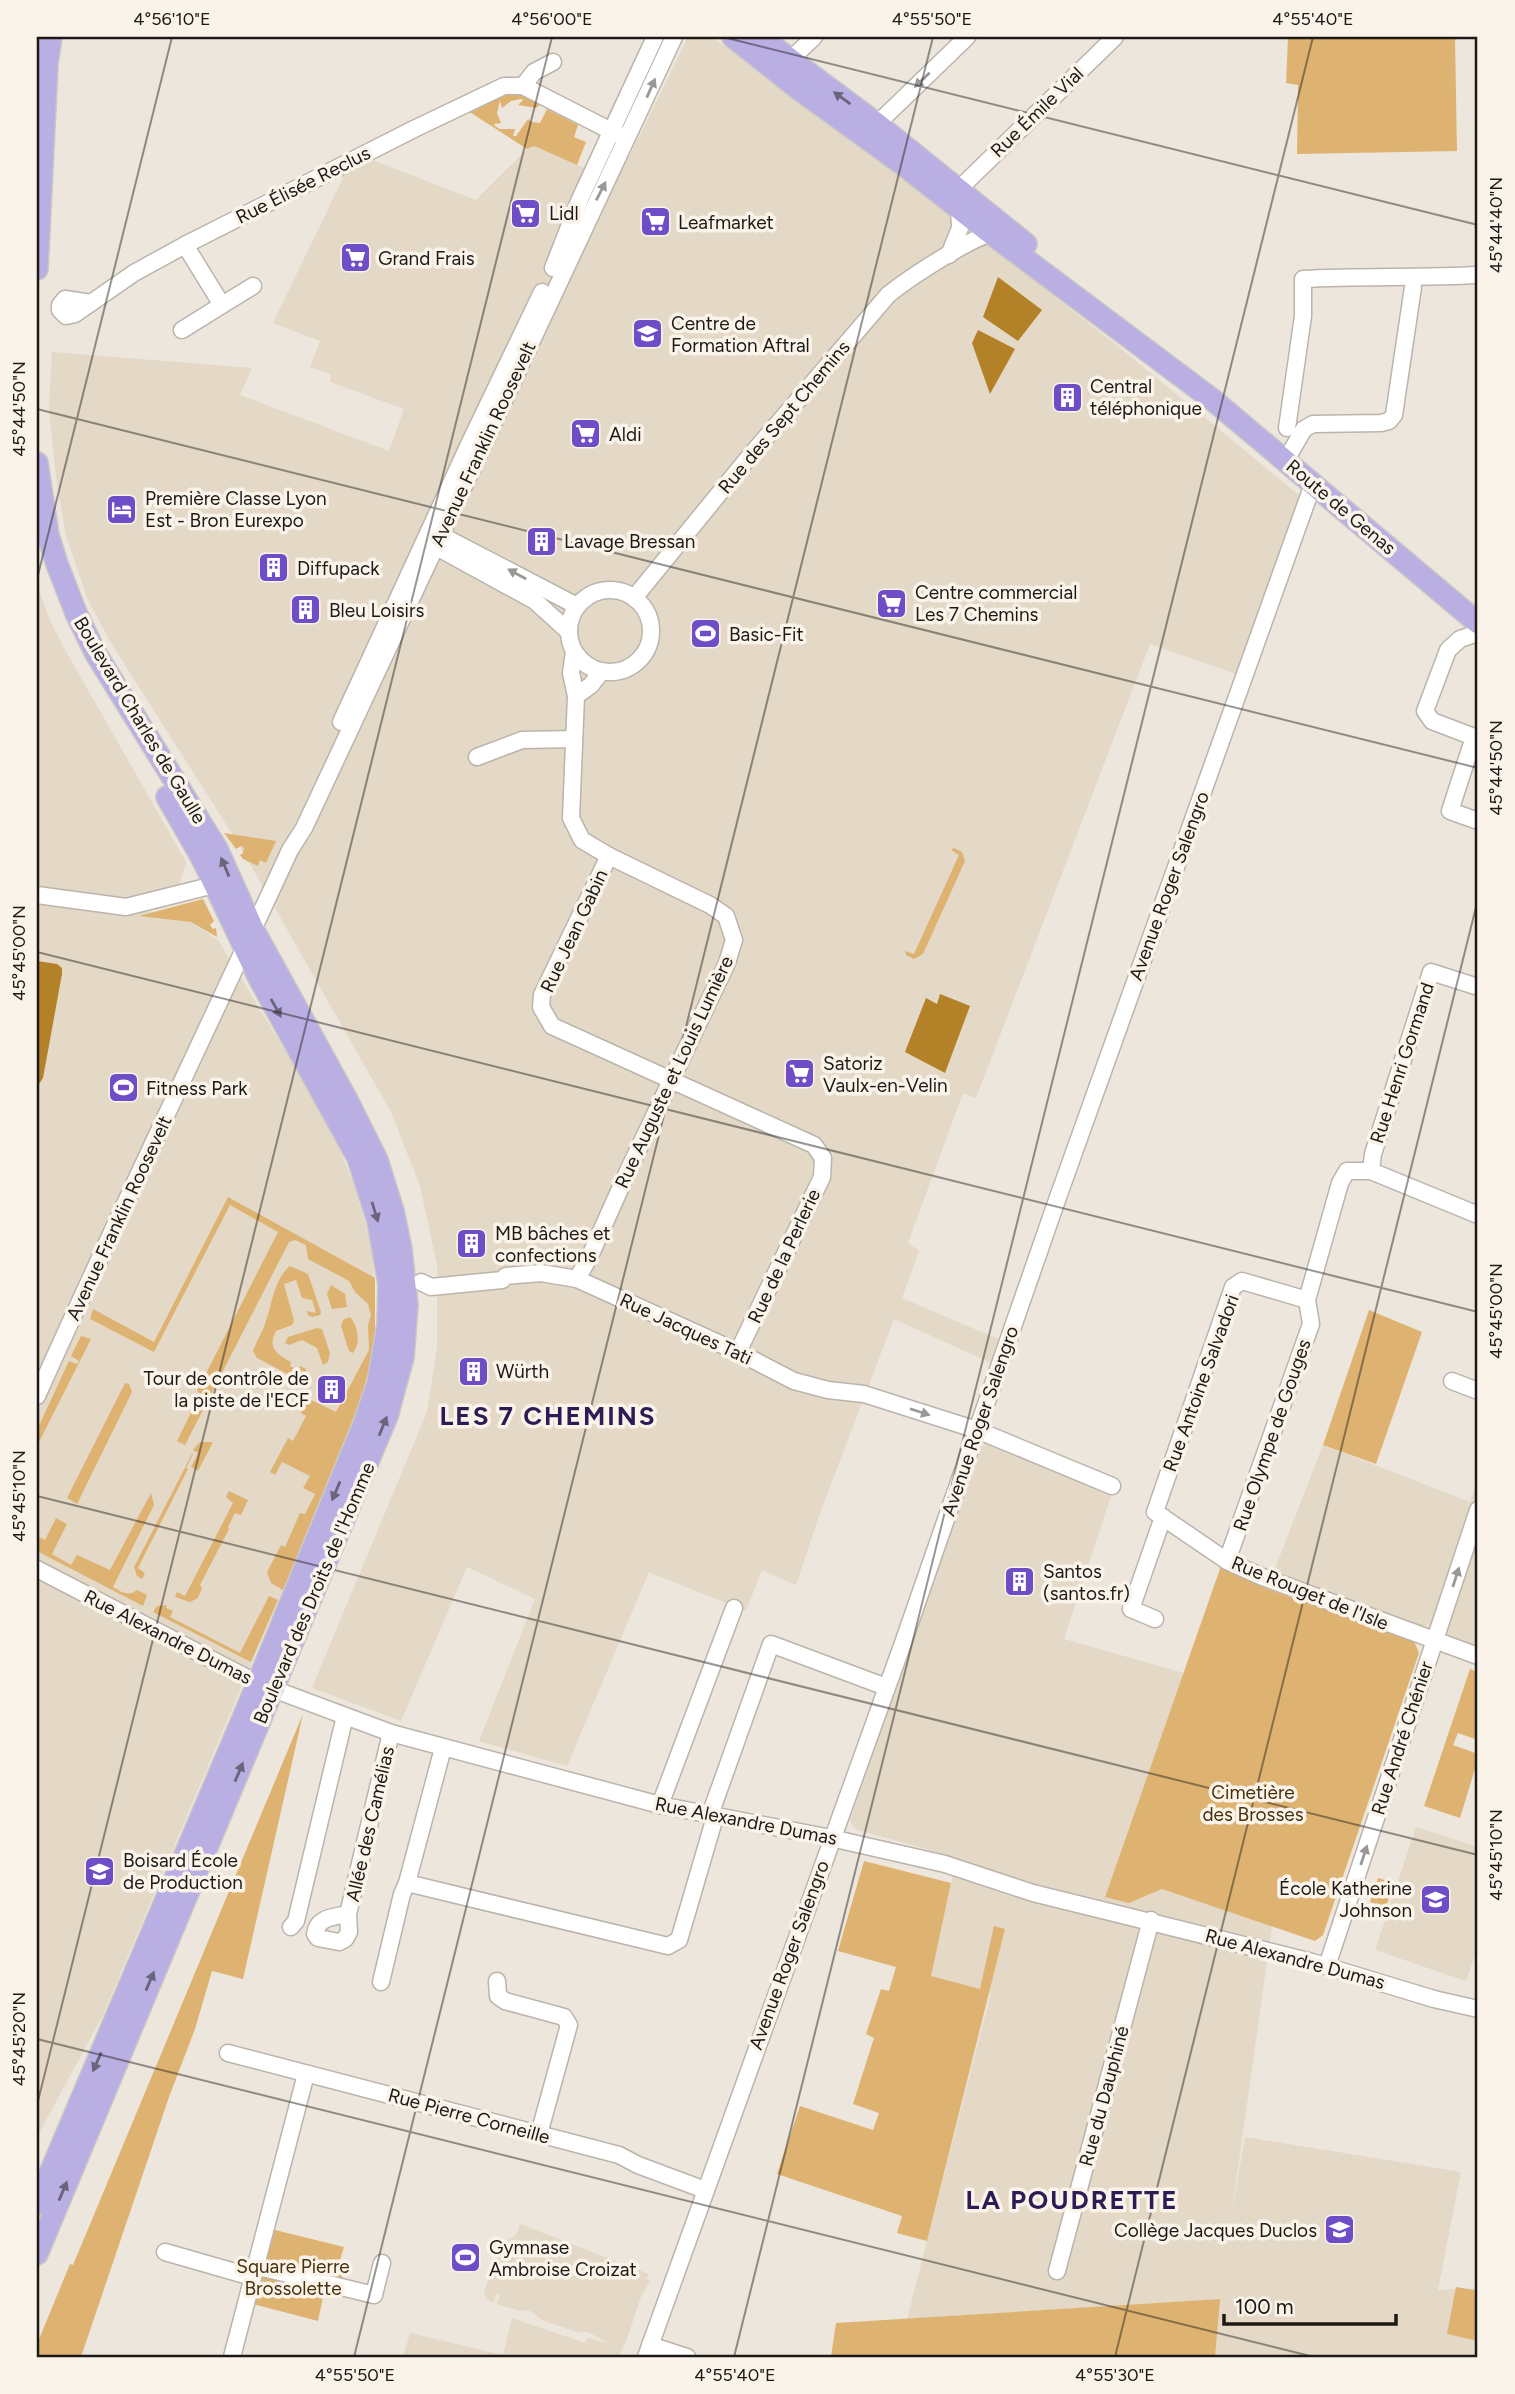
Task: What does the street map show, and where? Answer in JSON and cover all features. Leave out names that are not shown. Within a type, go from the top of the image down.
[{"type":"main road","points":[[37,269],[47,64],[51,37]]},
{"type":"main road","name":"Route de Genas","points":[[733,37],[790,83],[895,159],[959,198],[989,232],[1202,392],[1478,623]]},
{"type":"main road","name":"Route de Genas","points":[[760,37],[877,124],[959,198],[1144,339],[1202,392]]},
{"type":"main road","name":"Boulevard Charles de Gaulle","points":[[37,463],[48,535],[76,613],[96,654],[217,849],[249,938]]},
{"type":"main road","name":"Boulevard Charles de Gaulle","points":[[37,537],[58,601],[75,636],[202,858],[214,886],[249,938]]},
{"type":"main road","name":"Boulevard des Droits de l'Homme","points":[[37,2254],[265,1686],[372,1403],[388,1324],[405,1283],[396,1224],[377,1160],[347,1100],[249,938]]},
{"type":"main road","name":"Boulevard des Droits de l'Homme","points":[[37,2204],[265,1686]]},
{"type":"street","name":"Avenue Franklin Roosevelt","points":[[37,1396],[290,850],[304,828],[560,253],[580,199],[655,37]]},
{"type":"street","name":"Avenue Franklin Roosevelt","points":[[433,538],[627,140],[674,37]]},
{"type":"street","points":[[790,60],[814,37]]},
{"type":"street","points":[[877,124],[967,37]]},
{"type":"street","name":"Rue Émile Vial","points":[[959,198],[1115,37]]},
{"type":"street","name":"Rue Élisée Reclus","points":[[91,303],[134,273],[414,129],[504,86],[523,86],[534,72],[553,62]]},
{"type":"street","points":[[523,86],[627,140]]},
{"type":"street","name":"Route de Genas","points":[[877,124],[878,138],[895,159]]},
{"type":"street","points":[[949,255],[960,228],[959,198]]},
{"type":"street","points":[[989,232],[1003,234],[1125,329],[1144,339]]},
{"type":"street","name":"Rue des Sept Chemins","points":[[634,598],[744,463],[888,295],[989,232]]},
{"type":"street","points":[[185,246],[222,305]]},
{"type":"street","points":[[1287,428],[1303,316],[1303,279],[1377,275],[1393,278],[1478,275]]},
{"type":"street","points":[[182,330],[253,286]]},
{"type":"street","points":[[1286,460],[1304,429],[1313,424],[1390,421],[1394,415],[1413,287]]},
{"type":"street","points":[[540,295],[544,299],[540,320]]},
{"type":"street","name":"Avenue Roger Salengro","points":[[648,2351],[1313,484]]},
{"type":"street","points":[[433,538],[577,606]]},
{"type":"street","points":[[433,538],[535,601],[568,631]]},
{"type":"street","points":[[599,591],[623,592],[634,598],[643,606],[652,630],[645,654],[620,672],[601,672],[590,668],[574,652],[568,631],[570,618],[577,606],[587,596],[599,591]]},
{"type":"street","points":[[1478,633],[1460,639],[1448,650],[1425,711],[1432,721],[1474,737],[1450,811],[1478,821]]},
{"type":"street","name":"Rue Auguste et Louis Lumière","points":[[574,652],[571,673],[576,696],[571,818],[582,840],[710,905],[726,916],[734,940],[727,963],[577,1279]]},
{"type":"street","points":[[576,696],[591,685],[601,672]]},
{"type":"street","points":[[477,757],[522,740],[574,739]]},
{"type":"street","name":"Rue Jean Gabin","points":[[609,856],[542,995],[541,1007],[552,1026],[671,1082]]},
{"type":"street","points":[[37,895],[126,907],[214,886]]},
{"type":"street","name":"Rue Henri Gormand","points":[[1478,986],[1431,972],[1373,1153],[1371,1171],[1478,1215]]},
{"type":"street","name":"Rue de la Perlerie","points":[[671,1082],[814,1146],[823,1158],[822,1177],[738,1352]]},
{"type":"street","name":"Rue Olympe de Gouges","points":[[1227,1561],[1311,1324],[1307,1300],[1340,1183],[1347,1171],[1371,1171]]},
{"type":"street","name":"Rue Jacques Tati","points":[[405,1283],[430,1277],[502,1271],[506,1276],[541,1273],[577,1279],[738,1352],[794,1381],[828,1390],[864,1394],[977,1430]]},
{"type":"street","name":"Rue Antoine Salvadori","points":[[1155,1619],[1131,1609],[1233,1287],[1242,1281],[1307,1300]]},
{"type":"street","points":[[1452,1381],[1478,1391]]},
{"type":"street","points":[[977,1430],[1112,1486]]},
{"type":"street","name":"Rue André Chénier","points":[[1327,1966],[1478,1510]]},
{"type":"street","name":"Rue Rouget de l'Isle","points":[[1159,1515],[1227,1561],[1260,1576],[1478,1656]]},
{"type":"street","name":"Rue Alexandre Dumas","points":[[37,1569],[265,1686],[391,1733],[660,1805],[831,1838],[946,1864],[1033,1893],[1151,1920],[1327,1966],[1478,2010]]},
{"type":"street","points":[[660,1805],[734,1608]]},
{"type":"street","points":[[407,1883],[668,1946],[679,1940],[713,1816],[771,1644],[886,1687]]},
{"type":"street","points":[[292,1927],[296,1921],[345,1716]]},
{"type":"street","name":"Allée des Camélias","points":[[348,1914],[391,1733]]},
{"type":"street","points":[[381,1982],[402,1894],[443,1748]]},
{"type":"street","name":"Rue du Dauphiné","points":[[1057,2271],[1151,1920]]},
{"type":"street","points":[[497,1981],[498,1996],[505,2001],[564,2017],[569,2025],[539,2134]]},
{"type":"street","name":"Rue Pierre Corneille","points":[[228,2053],[619,2155],[638,2165],[705,2190]]},
{"type":"street","points":[[232,2357],[306,2074]]},
{"type":"street","points":[[165,2252],[374,2295],[382,2263]]},
{"type":"street","points":[[648,2351],[687,2357]]},
{"type":"shaded area","points":[[688,37],[712,37],[860,144],[1119,347],[1300,496],[1236,674],[1150,644],[976,1098],[963,1093],[908,1243],[919,1251],[902,1298],[1000,1340],[991,1363],[894,1319],[820,1513],[796,1585],[762,1570],[746,1611],[649,1572],[567,1766],[479,1741],[535,1599],[467,1567],[401,1721],[312,1688],[427,1412],[437,1348],[437,1265],[420,1186],[391,1112],[238,843],[111,643],[88,600],[66,536],[56,478],[49,408],[52,352],[252,368],[240,395],[389,451],[404,409],[330,382],[331,374],[310,367],[320,341],[273,323],[343,178],[341,175],[372,160],[476,200],[527,149],[534,146],[614,181],[632,151]]},
{"type":"shaded area","points":[[998,277],[1042,310],[1018,341],[983,317]]},
{"type":"shaded area","points":[[978,330],[1015,349],[990,394],[972,343]]},
{"type":"shaded area","points":[[37,584],[50,621],[68,655],[186,862],[178,888],[125,900],[37,889]]},
{"type":"shaded area","points":[[37,902],[180,915],[218,940],[330,1125],[353,1183],[373,1255],[375,1334],[360,1402],[345,1441],[103,2015],[37,2137]]},
{"type":"shaded area","points":[[37,961],[57,964],[62,968],[62,974],[43,1078],[37,1087]]},
{"type":"shaded area","points":[[940,994],[970,1006],[945,1073],[905,1052],[926,998],[937,1004]]},
{"type":"shaded area","points":[[984,1442],[1112,1493],[1064,1639],[1184,1673],[1105,1896],[1129,1903],[1162,1889],[1272,1926],[1231,2218],[1245,2137],[1461,2172],[1438,2290],[1478,2288],[1478,2357],[1215,2357],[1219,2299],[907,2319],[991,1993],[930,1976],[957,1858],[855,1829],[850,1821],[905,1657]]},
{"type":"shaded area","points":[[1323,1445],[1470,1502],[1478,1479],[1478,1656],[1435,1641],[1427,1624],[1414,1641],[1267,1589]]},
{"type":"shaded area","name":"École Katherine Johnson","points":[[1416,1827],[1478,1847],[1478,1946],[1466,1981],[1375,1950]]},
{"type":"shaded area","points":[[520,2224],[649,2274],[647,2278],[643,2277],[650,2281],[640,2299],[618,2357],[403,2357],[410,2333],[503,2355],[512,2318],[585,2343],[588,2338],[608,2343],[588,2332],[577,2332],[542,2320],[530,2311],[497,2304],[500,2295],[497,2293],[493,2303],[487,2299],[484,2293],[500,2245],[516,2235]]},
{"type":"green space","points":[[1288,37],[1460,37],[1455,40],[1457,151],[1297,154],[1298,85],[1286,83]]},
{"type":"green space","points":[[506,94],[521,95],[540,105],[536,108],[518,105],[523,100],[521,99],[511,101],[502,108],[500,101],[497,113],[501,123],[494,124],[495,126],[500,129],[515,129],[513,136],[516,136],[528,119],[540,123],[547,109],[578,125],[574,137],[586,142],[577,165],[534,146],[527,149],[468,111]]},
{"type":"green space","points":[[224,833],[276,841],[266,863],[260,860],[258,866],[243,859],[240,855],[244,848],[241,846],[236,849]]},
{"type":"green space","points":[[954,848],[962,852],[965,861],[923,954],[914,959],[906,955],[905,951],[914,954],[959,855],[951,850]]},
{"type":"green space","points":[[203,899],[214,921],[210,925],[213,929],[216,928],[217,937],[191,922],[139,916]]},
{"type":"green space","points":[[228,1197],[375,1278],[375,1334],[360,1402],[283,1590],[271,1583],[267,1572],[281,1545],[285,1547],[300,1513],[305,1514],[315,1494],[303,1488],[310,1476],[282,1462],[275,1475],[270,1472],[288,1438],[293,1441],[306,1416],[301,1413],[309,1399],[336,1412],[369,1350],[368,1326],[371,1315],[368,1304],[355,1292],[349,1281],[308,1259],[306,1245],[295,1240],[289,1242],[185,1445],[177,1441],[200,1394],[197,1391],[278,1232],[230,1205],[154,1352],[90,1319],[93,1309],[154,1342]]},
{"type":"green space","points":[[290,1266],[308,1274],[321,1312],[320,1315],[312,1317],[308,1315],[307,1311],[316,1313],[312,1300],[302,1298],[296,1280],[284,1284],[294,1321],[292,1325],[276,1331],[273,1346],[291,1362],[290,1366],[298,1370],[300,1366],[306,1369],[303,1382],[257,1358],[253,1351],[280,1278]]},
{"type":"green space","points":[[331,1285],[345,1294],[347,1307],[332,1309],[327,1294]]},
{"type":"green space","points":[[1369,1310],[1422,1332],[1376,1464],[1323,1445]]},
{"type":"green space","points":[[350,1317],[358,1335],[353,1353],[349,1351],[341,1326],[343,1320]]},
{"type":"green space","points":[[317,1328],[322,1329],[330,1353],[328,1362],[323,1365],[317,1348],[302,1340],[289,1345],[285,1343],[288,1337]]},
{"type":"green space","points":[[81,1336],[91,1339],[37,1446],[37,1430],[69,1361],[77,1364],[79,1361],[71,1356]]},
{"type":"green space","points":[[125,1383],[129,1384],[132,1392],[77,1504],[67,1498]]},
{"type":"green space","points":[[200,1442],[213,1442],[198,1471],[191,1467],[198,1453],[193,1450]]},
{"type":"green space","points":[[192,1454],[186,1468],[188,1469],[138,1568],[145,1573],[142,1579],[137,1576],[134,1567]]},
{"type":"green space","points":[[229,1491],[248,1500],[241,1515],[235,1513],[200,1585],[202,1588],[198,1598],[190,1602],[175,1597],[177,1592],[185,1596],[233,1503],[226,1497]]},
{"type":"green space","points":[[151,1493],[154,1505],[113,1587],[125,1593],[137,1590],[147,1595],[143,1606],[37,1551],[37,1536],[45,1540],[56,1518],[67,1524],[52,1554],[71,1565],[77,1555],[110,1570]]},
{"type":"green space","name":"Cimetière des Brosses","points":[[1221,1566],[1267,1589],[1414,1641],[1419,1653],[1323,1935],[1315,1941],[1162,1889],[1129,1903],[1105,1897]]},
{"type":"green space","points":[[269,1596],[278,1600],[251,1662],[153,1612],[157,1606],[167,1605],[166,1608],[173,1611],[170,1617],[240,1653]]},
{"type":"green space","points":[[1470,1669],[1478,1672],[1478,1740],[1458,1733],[1453,1745],[1478,1754],[1478,1759],[1460,1818],[1424,1806]]},
{"type":"green space","points":[[303,1714],[243,1979],[212,1971],[195,2029],[169,2097],[81,2357],[37,2357],[37,2344],[70,2264],[73,2265]]},
{"type":"green space","points":[[864,1861],[951,1883],[931,1976],[980,1989],[994,1926],[1005,1929],[927,2241],[897,2233],[902,2216],[777,2174],[800,2106],[873,2130],[879,2113],[853,2104],[874,2038],[866,2034],[881,1989],[889,1991],[896,1967],[838,1951]]},
{"type":"green space","points":[[1378,1878],[1394,1883],[1386,1907],[1370,1902]]},
{"type":"green space","name":"Square Pierre Brossolette","points":[[271,2229],[344,2247],[337,2269],[344,2282],[327,2278],[318,2321],[253,2304]]},
{"type":"green space","points":[[1456,2287],[1478,2291],[1478,2341],[1447,2334]]},
{"type":"green space","points":[[1220,2299],[1215,2357],[831,2357],[836,2323]]},
{"type":"place","name":"Lidl","points":[[526,213]]},
{"type":"place","name":"Leafmarket","points":[[655,222]]},
{"type":"place","name":"Grand Frais","points":[[355,258]]},
{"type":"place","name":"Centre de Formation Aftral","points":[[648,334]]},
{"type":"place","name":"Central téléphonique","points":[[1067,397]]},
{"type":"place","name":"Aldi","points":[[586,434]]},
{"type":"place","name":"Première Classe Lyon Est - Bron Eurexpo","points":[[122,509]]},
{"type":"place","name":"Lavage Bressan","points":[[541,541]]},
{"type":"place","name":"Diffupack","points":[[274,568]]},
{"type":"place","name":"Centre commercial Les 7 Chemins","points":[[892,603]]},
{"type":"place","name":"Bleu Loisirs","points":[[306,610]]},
{"type":"place","name":"Basic-Fit","points":[[706,634]]},
{"type":"place","name":"Satoriz Vaulx-en-Velin","points":[[800,1074]]},
{"type":"place","name":"Fitness Park","points":[[123,1088]]},
{"type":"place","name":"MB bâches et confections","points":[[472,1244]]},
{"type":"place","name":"Würth","points":[[473,1371]]},
{"type":"place","name":"Tour de contrôle de la piste de l'ECF","points":[[332,1389]]},
{"type":"place","name":"Santos (santos.fr)","points":[[1020,1582]]},
{"type":"place","name":"Boisard École de Production","points":[[100,1871]]},
{"type":"place","name":"École Katherine Johnson","points":[[1435,1899]]},
{"type":"place","name":"Collège Jacques Duclos","points":[[1340,2230]]},
{"type":"place","name":"Gymnase Ambroise Croizat","points":[[466,2258]]},
{"type":"district","name":"LES 7 CHEMINS","points":[[548,1416]]},
{"type":"district","name":"LA POUDRETTE","points":[[1072,2200]]}]
